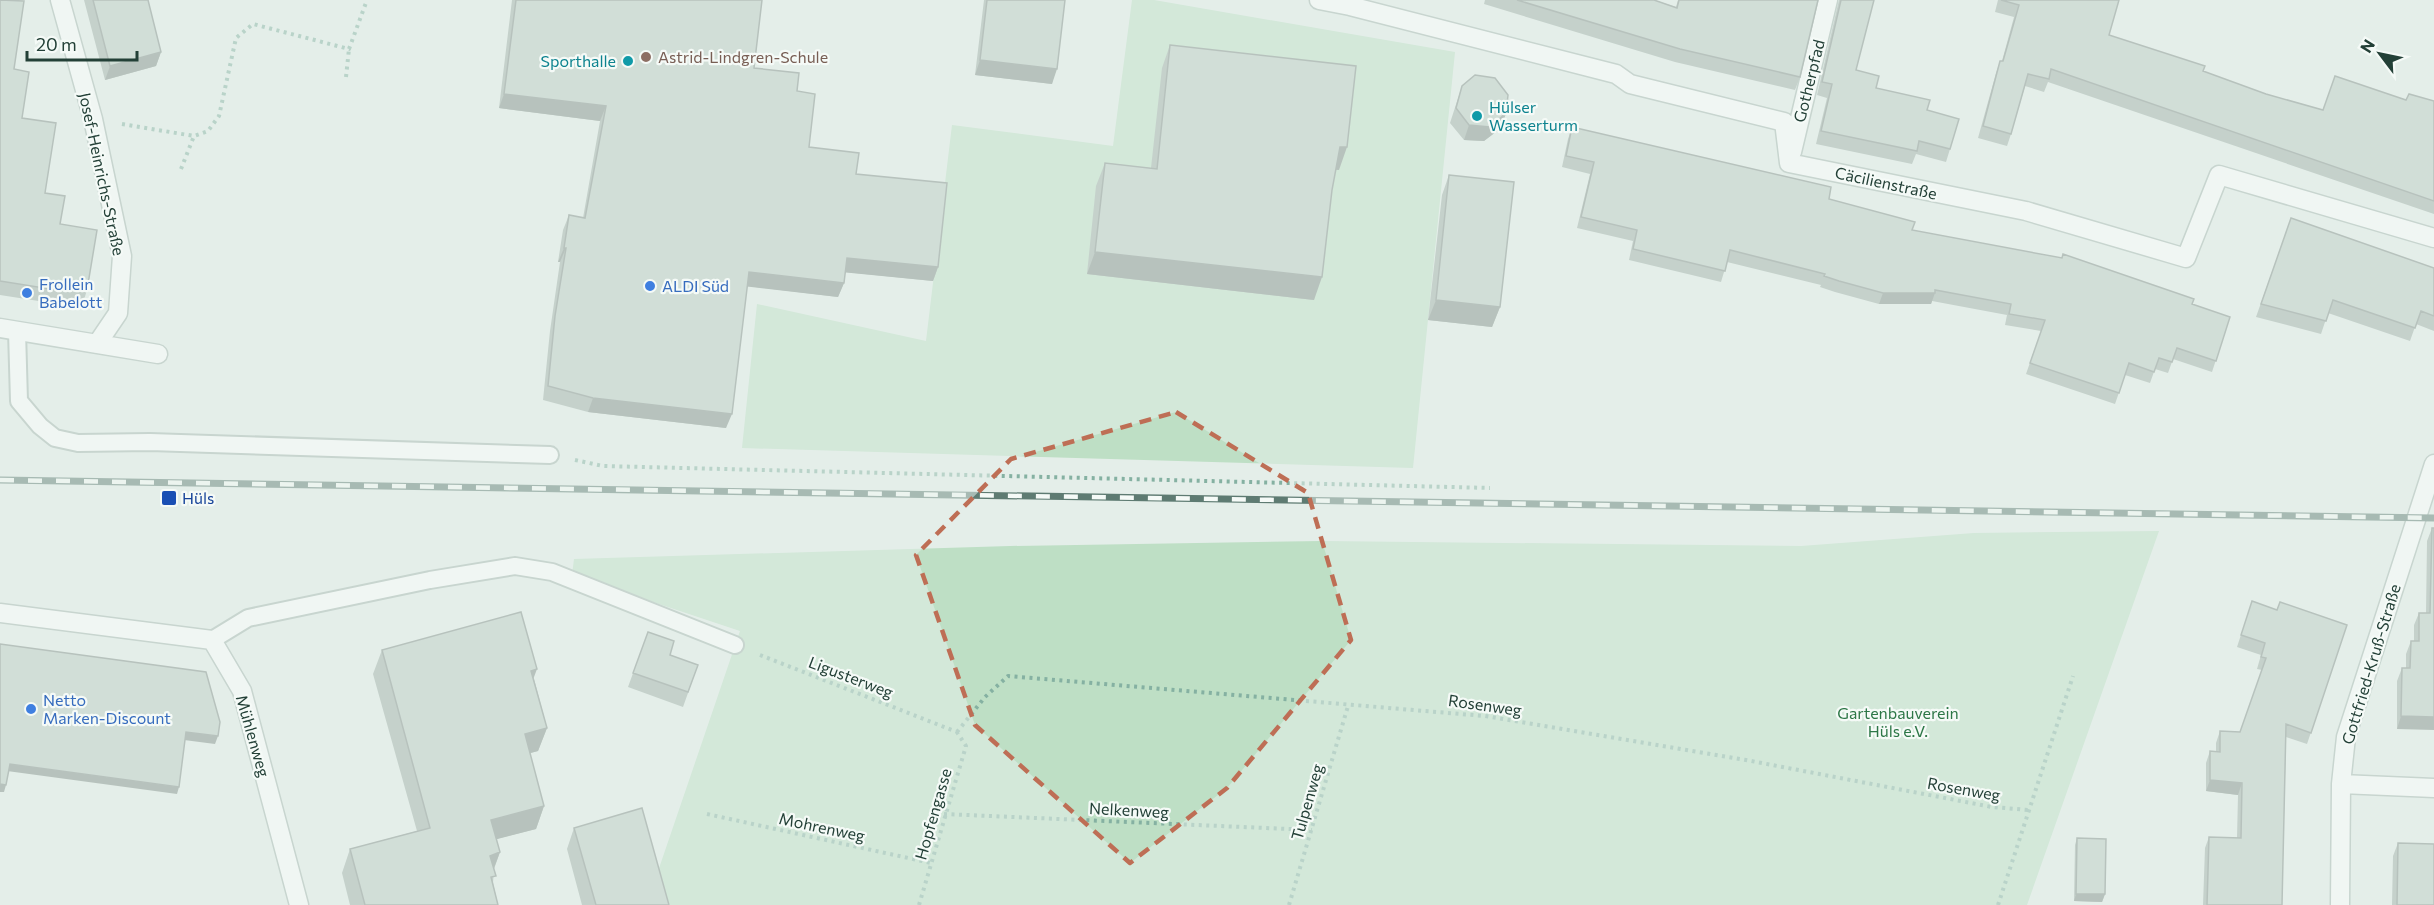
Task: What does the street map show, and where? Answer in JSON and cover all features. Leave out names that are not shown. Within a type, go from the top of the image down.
[{"type":"street","name":"Josef-Heinrichs-Straße","points":[[60,0],[93,119],[122,256],[118,313],[97,344]]},
{"type":"street","points":[[1318,0],[1350,6],[1616,74],[1630,84],[1784,122],[1789,163]]},
{"type":"street","name":"Gotherpfad","points":[[1789,163],[1828,0]]},
{"type":"street","name":"Cäcilienstraße","points":[[1789,163],[2026,211],[2186,258],[2219,175],[2434,238]]},
{"type":"street","points":[[9,330],[158,354]]},
{"type":"street","name":"Gottfried-Kruß-Straße","points":[[2340,905],[2341,784],[2346,737],[2434,464]]},
{"type":"street","points":[[0,613],[212,640]]},
{"type":"street","name":"Mühlenweg","points":[[212,640],[242,692],[299,905]]},
{"type":"street","points":[[2341,784],[2434,788]]},
{"type":"lane","points":[[9,330],[19,401],[40,426],[55,438],[78,443],[150,442],[550,455]]},
{"type":"lane","points":[[212,640],[249,618],[430,580],[515,566],[552,572],[735,645]]},
{"type":"path","points":[[346,77],[349,49],[367,0]]},
{"type":"path","points":[[93,119],[194,136],[208,131],[219,116],[236,38],[253,24],[349,49]]},
{"type":"path","points":[[181,169],[194,136]]},
{"type":"path","points":[[550,455],[603,466],[1490,488]]},
{"type":"path","name":"Ligusterweg","points":[[735,645],[957,732]]},
{"type":"path","name":"Rosenweg","points":[[957,732],[985,697],[1008,676],[1485,716],[1746,760],[1992,807],[2028,810]]},
{"type":"path","points":[[1998,905],[2073,676]]},
{"type":"path","name":"Tulpenweg","points":[[1289,905],[1348,706]]},
{"type":"path","name":"Hopfengasse","points":[[919,905],[944,814],[966,746],[957,732]]},
{"type":"path","name":"Mohrenweg","points":[[707,814],[931,863]]},
{"type":"path","name":"Nelkenweg","points":[[944,814],[1312,830]]},
{"type":"highlighted area","points":[[1176,412],[1308,493],[1351,640],[1227,788],[1130,863],[975,725],[916,555],[1011,459]]},
{"type":"green space","points":[[1132,0],[1154,0],[1455,52],[1413,468],[742,448],[757,304],[926,341],[952,125],[1113,146]]},
{"type":"green space","name":"Gartenbauverein Hüls e.V.","points":[[2159,531],[2027,905],[670,905],[655,880],[740,631],[572,575],[574,559],[1010,546],[1322,541],[1801,546],[1974,533]]},
{"type":"building","points":[[0,0],[24,1],[14,69],[29,72],[22,118],[56,123],[45,193],[65,196],[60,224],[97,230],[87,290],[51,283],[50,289],[0,281]]},
{"type":"building","points":[[93,0],[148,0],[161,52],[110,66]]},
{"type":"building","points":[[516,0],[762,0],[754,68],[799,73],[797,91],[815,94],[809,147],[859,153],[856,174],[947,183],[938,267],[847,258],[844,283],[749,272],[732,414],[593,398],[548,386],[569,215],[585,218],[606,106],[504,94]]},
{"type":"building","points":[[987,0],[1065,0],[1057,69],[980,60]]},
{"type":"building","points":[[1517,0],[1654,0],[1677,8],[1679,0],[1818,0],[1800,77],[1680,49]]},
{"type":"building","points":[[1841,0],[1874,0],[1856,70],[1879,76],[1876,88],[1930,100],[1927,110],[1959,119],[1950,149],[1919,141],[1917,151],[1821,131],[1832,84],[1822,82]]},
{"type":"building","points":[[2001,0],[2119,0],[2109,35],[2205,66],[2203,71],[2266,94],[2323,110],[2335,76],[2406,100],[2409,94],[2434,101],[2434,201],[2051,69],[2049,79],[2028,74],[2011,134],[1983,126],[2000,61],[2003,61],[2019,5]]},
{"type":"building","points":[[1170,45],[1356,66],[1347,147],[1340,147],[1332,190],[1322,277],[1095,252],[1105,163],[1157,169]]},
{"type":"building","name":"Hülser Wasserturm","points":[[1475,75],[1495,78],[1508,95],[1506,113],[1490,127],[1469,125],[1456,108],[1462,86]]},
{"type":"building","points":[[1572,127],[1831,187],[1829,199],[1915,222],[1912,230],[2062,258],[2063,254],[2194,299],[2192,304],[2230,317],[2216,361],[2177,348],[2172,362],[2159,358],[2154,372],[2129,363],[2119,393],[2030,363],[2045,320],[2009,314],[2011,304],[1935,290],[1935,293],[1883,293],[1839,281],[1824,276],[1825,274],[1730,250],[1725,271],[1633,249],[1637,230],[1581,217],[1594,162],[1566,156]]},
{"type":"building","points":[[1449,175],[1514,182],[1500,307],[1436,300]]},
{"type":"building","points":[[2291,218],[2434,268],[2434,316],[2421,311],[2415,328],[2333,300],[2326,321],[2261,304]]},
{"type":"building","points":[[2432,528],[2434,528],[2434,717],[2401,716],[2402,668],[2410,668],[2411,641],[2419,641],[2419,613],[2430,613]]},
{"type":"building","points":[[2252,601],[2277,610],[2280,602],[2347,625],[2311,733],[2286,724],[2282,905],[2207,905],[2209,837],[2241,838],[2242,783],[2210,780],[2210,751],[2220,752],[2220,731],[2240,732],[2266,658],[2261,657],[2265,643],[2241,635]]},
{"type":"building","points":[[521,612],[537,669],[531,671],[547,728],[525,734],[544,806],[491,820],[500,852],[490,856],[496,876],[491,877],[498,905],[365,905],[350,849],[430,828],[382,650]]},
{"type":"building","points":[[648,632],[674,641],[670,655],[698,665],[688,692],[633,673]]},
{"type":"building","points":[[0,644],[206,672],[220,722],[218,736],[186,732],[179,787],[10,764],[6,785],[0,784]]},
{"type":"building","points":[[642,808],[669,905],[596,905],[574,828]]},
{"type":"building","points":[[2077,838],[2106,839],[2105,894],[2076,894]]},
{"type":"building","points":[[2398,843],[2434,844],[2434,905],[2397,905]]},
{"type":"railway","points":[[0,480],[2434,518]]},
{"type":"place","name":"Astrid-Lindgren-Schule","points":[[646,57]]},
{"type":"place","name":"Sporthalle","points":[[628,61]]},
{"type":"place","name":"Hülser Wasserturm","points":[[1477,116]]},
{"type":"place","name":"ALDI Süd","points":[[650,286]]},
{"type":"place","name":"Frollein Babelott","points":[[27,293]]},
{"type":"place","name":"Hüls","points":[[169,498]]},
{"type":"place","name":"Netto Marken-Discount","points":[[31,709]]}]
